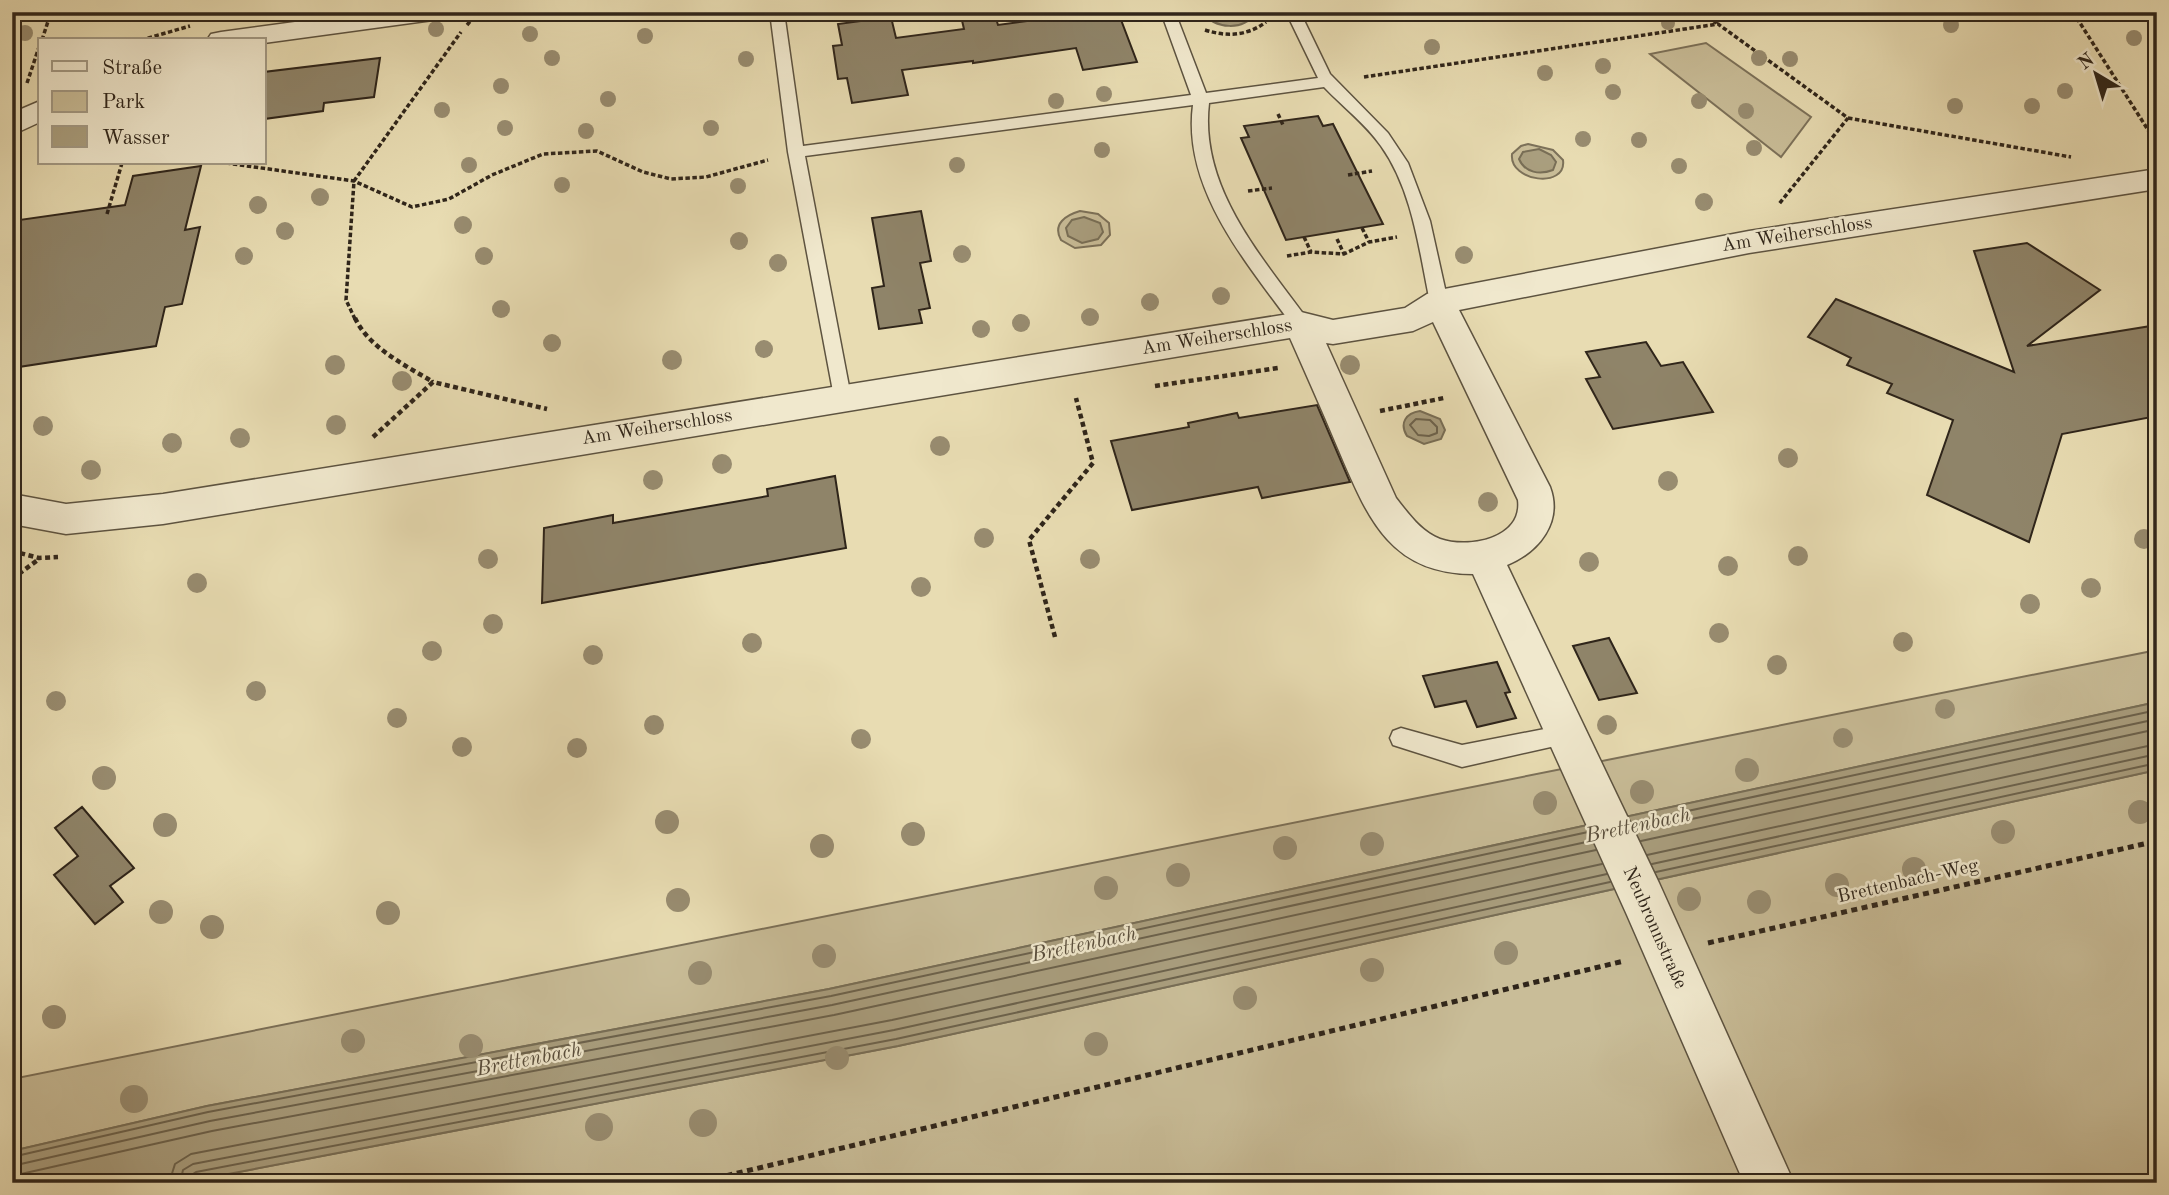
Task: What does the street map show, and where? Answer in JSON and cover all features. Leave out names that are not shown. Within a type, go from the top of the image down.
[{"type":"street","points":[[236,38],[433,12]]},
{"type":"street","points":[[12,127],[32,101]]},
{"type":"street","name":"Am Weiherschloss","points":[[12,509],[66,519],[163,509],[1301,324],[1332,332],[1346,330],[1413,319],[1439,302],[1749,242],[2157,179]]},
{"type":"street","points":[[1439,302],[1532,487],[1538,507],[1530,529],[1510,548],[1485,559]]},
{"type":"street","name":"Am Weiherschloss","points":[[1301,324],[1373,491],[1399,528],[1424,549],[1453,558],[1485,559]]},
{"type":"street","name":"Neubronnstraße","points":[[1485,559],[1643,899],[1769,1183]]},
{"type":"lane","points":[[777,12],[796,152],[842,397]]},
{"type":"lane","name":"Am Weiherschloss","points":[[1168,12],[1201,101],[1198,125],[1210,184],[1226,216],[1255,261],[1301,324]]},
{"type":"lane","points":[[1293,12],[1328,82],[1368,118],[1389,145],[1406,177],[1416,203],[1439,302]]},
{"type":"lane","points":[[796,152],[1201,101],[1328,82]]},
{"type":"lane","points":[[1401,738],[1462,756],[1565,735]]},
{"type":"path","points":[[42,38],[51,12]]},
{"type":"path","points":[[478,12],[449,46],[354,181],[346,300],[361,331],[392,357],[433,382],[549,409]]},
{"type":"path","points":[[1702,12],[1848,118],[2076,158]]},
{"type":"path","points":[[2073,12],[2157,144]]},
{"type":"path","points":[[1204,30],[1232,35],[1246,33],[1267,22],[1270,13]]},
{"type":"path","points":[[1328,82],[1718,24]]},
{"type":"path","points":[[32,101],[38,62]]},
{"type":"path","points":[[1749,242],[1848,118]]},
{"type":"path","points":[[233,164],[354,181],[412,206],[449,200],[492,175],[544,154],[597,151],[643,172],[671,179],[706,177],[796,152]]},
{"type":"path","points":[[107,214],[122,164]]},
{"type":"path","points":[[1362,228],[1369,242]]},
{"type":"path","points":[[1255,261],[1311,252],[1344,254],[1369,242],[1422,233]]},
{"type":"path","points":[[1304,237],[1311,252]]},
{"type":"path","points":[[1337,239],[1344,254]]},
{"type":"path","points":[[326,481],[433,382]]},
{"type":"path","points":[[1342,418],[1484,390]]},
{"type":"path","points":[[1055,637],[1029,540],[1093,463],[1076,398]]},
{"type":"path","points":[[12,579],[39,558]]},
{"type":"path","name":"Brettenbach-Weg","points":[[695,1183],[1564,974],[2157,841]]},
{"type":"green space","points":[[1706,43],[1811,117],[1781,157],[1650,54]]},
{"type":"green space","points":[[1528,144],[1553,150],[1563,160],[1562,169],[1548,178],[1528,176],[1519,171],[1513,163],[1512,154]]},
{"type":"green space","points":[[1080,211],[1098,214],[1109,223],[1110,235],[1101,245],[1075,248],[1061,240],[1059,225],[1070,215]]},
{"type":"green space","points":[[2157,650],[2157,702],[829,989],[207,1106],[12,1151],[12,1079]]},
{"type":"green space","points":[[2157,770],[2157,1183],[181,1183],[898,1046]]},
{"type":"water","points":[[1202,12],[1255,12],[1244,23],[1229,26],[1214,22]]},
{"type":"water","points":[[1539,149],[1551,155],[1556,162],[1553,170],[1533,172],[1522,164],[1519,159],[1523,152]]},
{"type":"water","points":[[1084,217],[1100,223],[1103,232],[1098,239],[1082,243],[1068,236],[1066,228],[1072,220]]},
{"type":"water","points":[[1420,411],[1440,419],[1445,430],[1441,439],[1424,444],[1407,436],[1405,419]]},
{"type":"water","name":"Brettenbach","points":[[2157,702],[2157,770],[898,1046],[181,1183],[12,1183],[12,1151],[207,1106],[829,989]]},
{"type":"building","points":[[960,12],[994,12],[998,25],[1065,16],[1064,12],[1118,12],[1137,62],[1083,70],[1076,48],[902,70],[908,95],[852,103],[847,78],[838,79],[833,46],[842,45],[838,24],[891,17],[896,38],[964,29]]},
{"type":"building","points":[[380,58],[374,97],[324,103],[323,111],[266,119],[266,72]]},
{"type":"building","points":[[1318,116],[1323,126],[1333,124],[1383,224],[1286,240],[1241,138],[1249,137],[1244,126]]},
{"type":"building","points":[[201,166],[185,230],[200,227],[182,304],[165,307],[156,346],[12,368],[12,221],[125,205],[133,176]]},
{"type":"building","points":[[921,211],[931,261],[920,263],[930,308],[919,310],[922,323],[879,329],[872,288],[884,286],[872,218]]},
{"type":"building","points":[[2027,243],[2100,290],[2027,346],[2157,325],[2157,416],[2062,434],[2029,542],[1927,495],[1953,420],[1887,393],[1892,384],[1847,365],[1851,358],[1808,337],[1836,299],[2014,372],[1974,251]]},
{"type":"building","points":[[1646,342],[1661,366],[1683,362],[1713,412],[1613,429],[1586,379],[1600,377],[1586,352]]},
{"type":"building","points":[[1317,405],[1350,482],[1262,498],[1258,487],[1132,510],[1111,441],[1189,427],[1188,423],[1237,413],[1239,418]]},
{"type":"building","points":[[835,476],[846,548],[542,603],[544,528],[613,515],[613,523],[768,496],[767,489]]},
{"type":"building","points":[[1609,638],[1637,693],[1599,700],[1573,646]]},
{"type":"building","points":[[1497,662],[1510,692],[1505,693],[1516,718],[1477,727],[1466,701],[1435,707],[1423,676]]},
{"type":"building","points":[[82,807],[134,868],[110,886],[123,902],[95,924],[54,875],[78,856],[55,828]]}]
